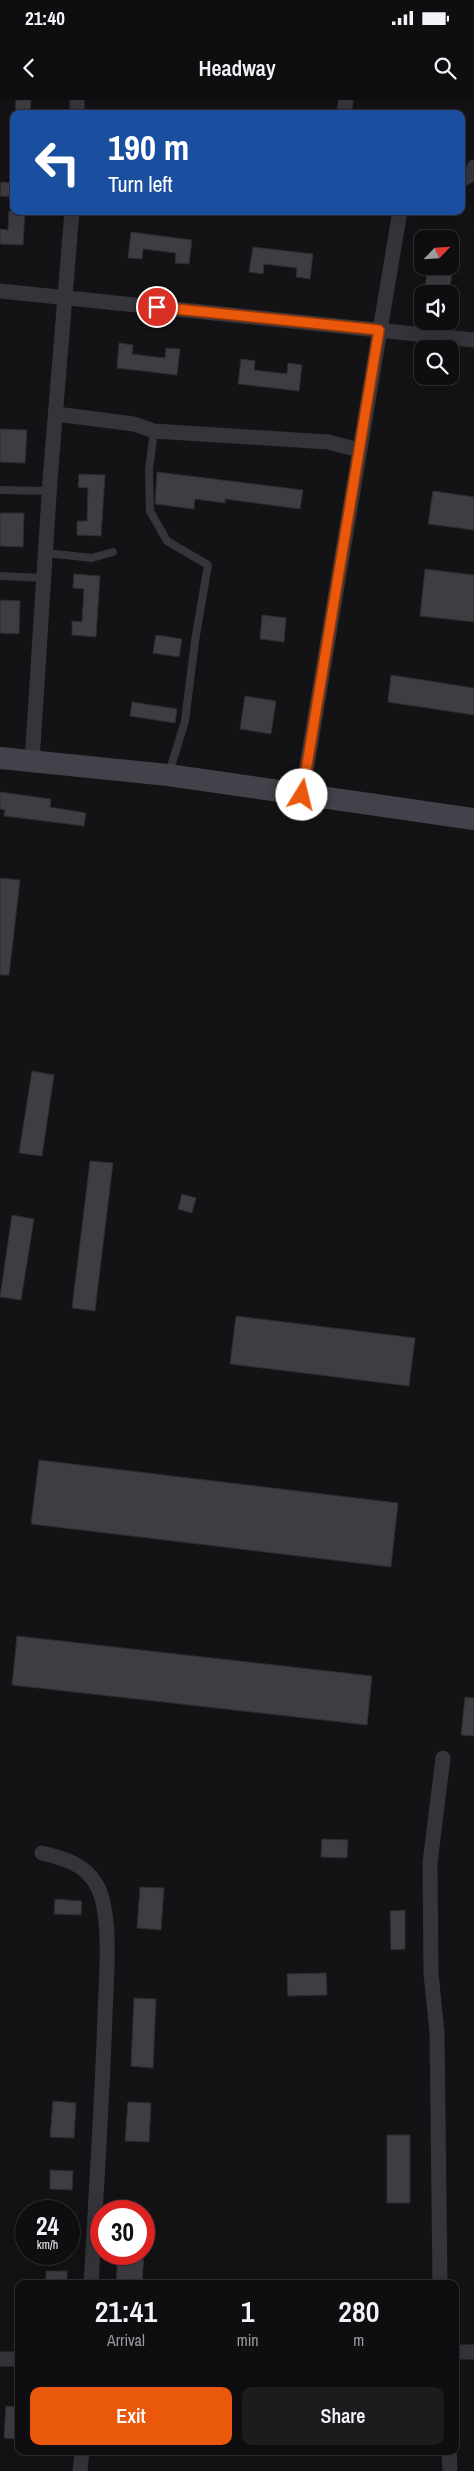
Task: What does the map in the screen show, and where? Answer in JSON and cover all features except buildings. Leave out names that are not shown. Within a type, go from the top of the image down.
[{"type":"main road","points":[[0,758],[168,775],[474,819]]},
{"type":"street","points":[[465,178],[472,174],[474,167]]},
{"type":"street","points":[[32,762],[50,491],[72,215]]},
{"type":"street","points":[[302,795],[399,215]]},
{"type":"street","points":[[0,291],[474,340]]},
{"type":"street","points":[[56,414],[134,424],[154,431],[328,442],[359,450]]},
{"type":"street","points":[[440,2280],[437,2032],[431,1974],[430,1863],[443,1758]]},
{"type":"street","points":[[42,1853],[66,1858],[80,1867],[96,1883],[105,1906],[106,1967],[103,2079],[91,2280]]},
{"type":"street","points":[[459,2352],[474,2352]]},
{"type":"street","points":[[0,2359],[15,2359]]},
{"type":"street","points":[[80,2471],[82,2455]]},
{"type":"street","points":[[449,2455],[450,2471]]},
{"type":"lane","points":[[154,431],[149,469],[150,511],[167,541],[208,566],[195,641],[185,721],[168,775]]},
{"type":"lane","points":[[0,490],[50,491]]},
{"type":"lane","points":[[46,553],[92,558],[113,552]]},
{"type":"lane","points":[[0,576],[44,578]]},
{"type":"route","points":[[157,307],[379,330],[302,795]]}]
